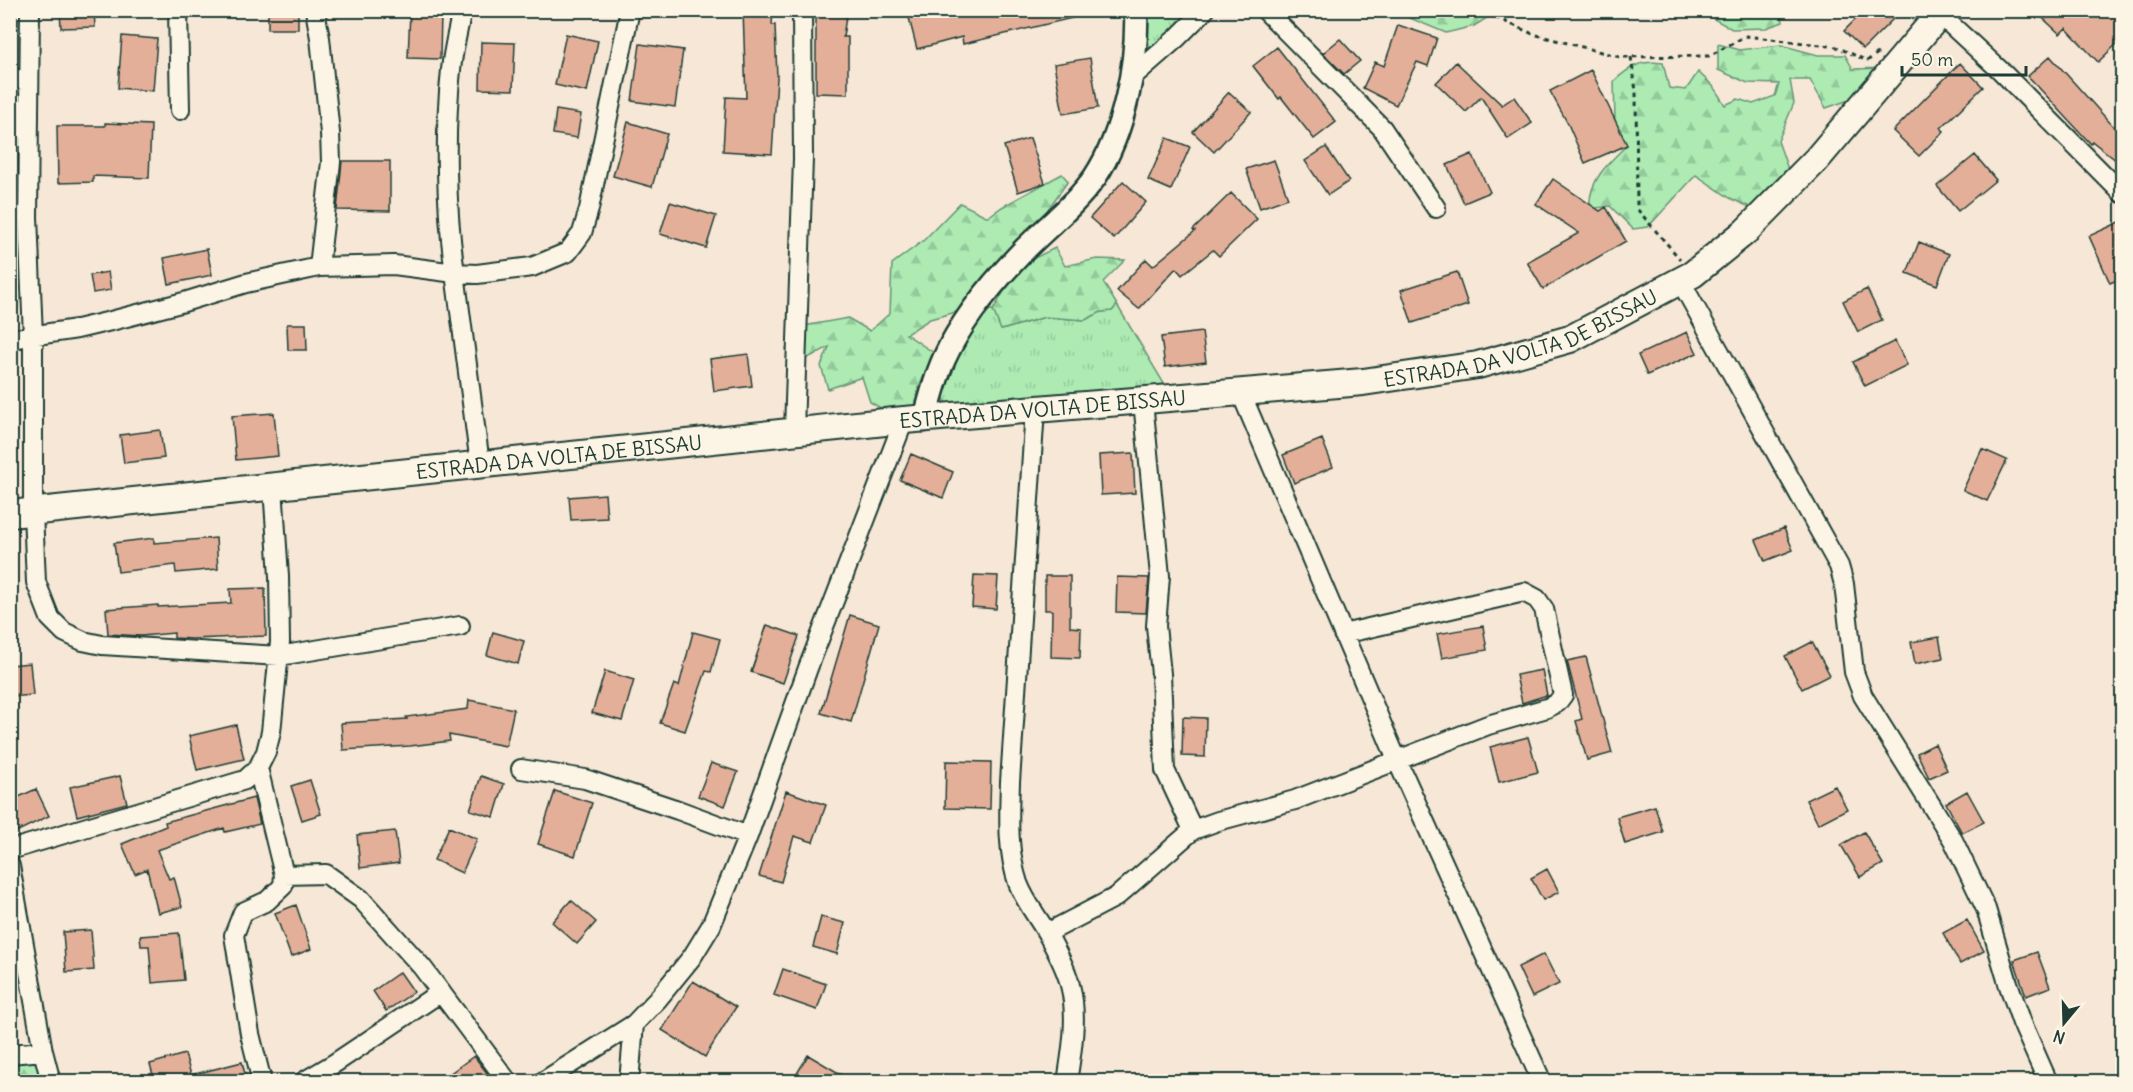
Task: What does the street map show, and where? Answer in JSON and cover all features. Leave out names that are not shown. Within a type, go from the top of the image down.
[{"type":"main road","name":"ESTRADA DA VOLTA DE BISSAU","points":[[22,513],[794,431],[1363,382],[1478,365],[1569,339],[1687,278],[1746,231],[1818,159],[1939,12]]},
{"type":"street","points":[[30,10],[28,217],[33,336],[22,513],[36,582],[50,618],[64,632],[83,641],[102,645],[279,656],[460,626]]},
{"type":"street","points":[[178,10],[180,110]]},
{"type":"street","points":[[315,10],[320,38],[331,162],[319,267]]},
{"type":"street","points":[[462,10],[451,69],[448,190],[455,273],[480,464]]},
{"type":"street","points":[[10,339],[111,321],[246,283],[319,267],[394,264],[477,274],[532,267],[568,252],[582,233],[590,209],[630,10]]},
{"type":"street","points":[[794,431],[803,159],[802,10]]},
{"type":"street","points":[[542,1082],[634,1024],[671,984],[692,957],[711,926],[748,836],[808,668],[914,420],[945,357],[978,306],[1024,249],[1067,208],[1095,177],[1114,141],[1130,79],[1135,44],[1136,10]]},
{"type":"street","points":[[1130,79],[1205,10]]},
{"type":"street","points":[[1265,10],[1382,128],[1436,208]]},
{"type":"street","points":[[1939,12],[2122,193]]},
{"type":"street","points":[[10,78],[29,81]]},
{"type":"street","points":[[1687,278],[1839,566],[1844,584],[1854,672],[1863,696],[1953,840],[1986,909],[2015,1003],[2048,1082]]},
{"type":"street","points":[[1241,393],[1397,760],[1542,1082]]},
{"type":"street","points":[[1143,401],[1160,576],[1156,626],[1166,770],[1192,830]]},
{"type":"street","points":[[1035,410],[1010,782],[1009,832],[1012,858],[1023,896],[1047,933],[1066,970],[1071,988],[1072,1047],[1067,1082]]},
{"type":"street","points":[[10,850],[245,780],[258,768],[266,752],[271,732],[279,656],[279,576],[273,487]]},
{"type":"street","points":[[1047,933],[1116,897],[1192,830],[1218,820],[1295,800],[1488,725],[1547,708],[1557,703],[1563,695],[1544,609],[1537,598],[1524,592],[1343,634]]},
{"type":"street","points":[[258,768],[284,875],[283,886],[267,901],[243,912],[234,935],[250,1034],[262,1082]]},
{"type":"street","points":[[520,769],[585,778],[748,836]]},
{"type":"street","points":[[10,866],[43,1051],[51,1082]]},
{"type":"street","points":[[284,875],[326,874],[361,899],[422,967],[508,1082]]},
{"type":"street","points":[[303,1082],[441,992]]},
{"type":"street","points":[[629,1082],[634,1024]]},
{"type":"street","points":[[10,1054],[43,1051]]},
{"type":"path","points":[[1479,10],[1533,34],[1620,57],[1709,56],[1746,36],[1838,47],[1867,61],[1895,42],[1912,46]]},
{"type":"path","points":[[1631,57],[1636,91],[1637,209],[1687,278]]},
{"type":"green space","points":[[1142,11],[1191,11],[1170,40],[1151,55]]},
{"type":"green space","points":[[1393,11],[1498,11],[1474,26],[1446,33]]},
{"type":"green space","points":[[1709,11],[1781,11],[1783,22],[1766,28],[1732,29],[1712,18]]},
{"type":"green space","points":[[1718,44],[1740,50],[1781,45],[1818,55],[1845,55],[1853,69],[1886,68],[1869,93],[1826,108],[1810,80],[1790,80],[1794,103],[1778,141],[1790,175],[1758,211],[1730,198],[1696,175],[1648,227],[1633,229],[1610,206],[1590,209],[1590,199],[1596,181],[1627,145],[1615,120],[1614,81],[1626,71],[1642,63],[1663,63],[1669,88],[1686,90],[1698,72],[1713,86],[1725,105],[1738,99],[1753,104],[1775,96],[1779,84],[1748,83],[1718,70]]},
{"type":"green space","points":[[1062,174],[1068,181],[1041,219],[960,311],[930,319],[906,334],[934,353],[918,389],[914,410],[886,411],[870,402],[862,377],[828,389],[821,366],[829,347],[800,362],[786,349],[793,328],[848,318],[870,331],[890,313],[892,264],[924,240],[960,203],[988,217]]},
{"type":"green space","points":[[1055,248],[1065,266],[1097,259],[1125,260],[1103,282],[1117,305],[1112,311],[1101,312],[1085,320],[1045,317],[1001,330],[993,310],[1003,293],[1028,261]]},
{"type":"green space","points":[[1117,305],[1169,392],[962,408],[946,403],[940,388],[971,323],[990,310],[993,310],[1002,330],[1045,317],[1085,320],[1101,312],[1112,311]]},
{"type":"green space","points":[[20,1053],[67,1081],[11,1082]]},
{"type":"building","points":[[60,10],[94,10],[95,27],[61,28]]},
{"type":"building","points":[[268,10],[298,10],[298,29],[268,29]]},
{"type":"building","points":[[743,10],[773,10],[772,25],[775,25],[777,78],[772,154],[723,151],[726,97],[746,98]]},
{"type":"building","points":[[816,10],[847,10],[843,37],[848,37],[848,94],[816,93]]},
{"type":"building","points":[[907,10],[1085,10],[1085,15],[963,44],[962,37],[917,49]]},
{"type":"building","points":[[1865,10],[1902,10],[1863,49],[1844,31]]},
{"type":"building","points":[[2034,10],[2112,10],[2122,21],[2122,39],[2098,62],[2066,28],[2060,34]]},
{"type":"building","points":[[410,12],[441,13],[440,59],[408,58]]},
{"type":"building","points":[[1398,25],[1437,38],[1428,66],[1417,62],[1396,105],[1363,88],[1375,62],[1384,66]]},
{"type":"building","points":[[566,34],[598,41],[587,92],[555,85]]},
{"type":"building","points":[[122,36],[157,39],[153,91],[118,88]]},
{"type":"building","points":[[1340,39],[1360,61],[1344,74],[1323,53]]},
{"type":"building","points":[[481,42],[515,43],[513,90],[480,89]]},
{"type":"building","points":[[640,44],[683,50],[675,107],[632,101]]},
{"type":"building","points":[[1277,47],[1336,122],[1314,139],[1253,66]]},
{"type":"building","points":[[2050,56],[2122,136],[2122,165],[2093,142],[2091,144],[2028,76]]},
{"type":"building","points":[[1090,58],[1098,108],[1063,114],[1054,64]]},
{"type":"building","points":[[1456,62],[1502,105],[1514,97],[1532,123],[1508,139],[1481,97],[1466,112],[1436,83]]},
{"type":"building","points":[[1960,63],[1983,87],[1941,128],[1944,131],[1919,156],[1893,131]]},
{"type":"building","points":[[1591,70],[1627,145],[1585,163],[1550,91]]},
{"type":"building","points":[[1229,92],[1251,112],[1214,152],[1193,132]]},
{"type":"building","points":[[556,110],[581,114],[577,138],[553,134]]},
{"type":"building","points":[[628,122],[667,134],[652,187],[613,176]]},
{"type":"building","points":[[105,123],[151,125],[149,178],[93,176],[93,182],[58,183],[57,126],[105,126]]},
{"type":"building","points":[[1030,138],[1045,183],[1018,192],[1004,146]]},
{"type":"building","points":[[1167,138],[1190,147],[1171,190],[1148,180]]},
{"type":"building","points":[[1326,147],[1349,181],[1328,195],[1305,161]]},
{"type":"building","points":[[1472,154],[1490,192],[1464,203],[1447,165]]},
{"type":"building","points":[[1975,155],[1996,180],[1958,211],[1937,186]]},
{"type":"building","points":[[1274,160],[1288,198],[1260,208],[1246,169]]},
{"type":"building","points":[[342,161],[390,161],[390,211],[337,210]]},
{"type":"building","points":[[1553,179],[1600,211],[1606,207],[1626,241],[1543,289],[1527,262],[1579,233],[1536,204]]},
{"type":"building","points":[[1123,181],[1146,202],[1114,239],[1090,218]]},
{"type":"building","points":[[1231,193],[1257,219],[1219,256],[1213,250],[1182,275],[1176,268],[1139,309],[1117,291],[1146,259],[1153,266],[1195,231],[1193,230]]},
{"type":"building","points":[[670,202],[716,216],[706,248],[660,234]]},
{"type":"building","points":[[2122,221],[2122,278],[2110,283],[2089,236]]},
{"type":"building","points":[[1919,242],[1949,254],[1937,285],[1907,273]]},
{"type":"building","points":[[207,249],[212,275],[169,284],[164,258]]},
{"type":"building","points":[[108,272],[111,290],[93,293],[90,275]]},
{"type":"building","points":[[1457,272],[1468,305],[1412,323],[1401,290]]},
{"type":"building","points":[[1867,289],[1882,320],[1858,332],[1843,301]]},
{"type":"building","points":[[287,324],[306,324],[307,350],[288,350]]},
{"type":"building","points":[[1202,332],[1206,362],[1165,367],[1161,337]]},
{"type":"building","points":[[1687,332],[1697,353],[1647,375],[1638,355]]},
{"type":"building","points":[[1895,341],[1907,365],[1865,386],[1853,362]]},
{"type":"building","points":[[748,354],[752,386],[714,391],[710,359]]},
{"type":"building","points":[[274,413],[278,456],[236,460],[232,416]]},
{"type":"building","points":[[160,430],[164,458],[124,463],[120,435]]},
{"type":"building","points":[[1322,439],[1333,467],[1294,483],[1283,455]]},
{"type":"building","points":[[1982,449],[2007,460],[1987,501],[1963,490]]},
{"type":"building","points":[[1133,453],[1135,493],[1101,495],[1099,455]]},
{"type":"building","points":[[911,454],[953,472],[943,498],[900,480]]},
{"type":"building","points":[[605,494],[607,518],[571,520],[569,497]]},
{"type":"building","points":[[1784,528],[1793,550],[1765,561],[1756,540]]},
{"type":"building","points":[[154,538],[154,543],[216,538],[218,569],[176,573],[175,565],[118,572],[114,543]]},
{"type":"building","points":[[974,575],[998,576],[996,609],[972,607]]},
{"type":"building","points":[[1045,576],[1070,576],[1070,627],[1081,628],[1080,658],[1051,657],[1052,610],[1045,610]]},
{"type":"building","points":[[1117,577],[1149,578],[1146,613],[1116,612]]},
{"type":"building","points":[[265,588],[266,636],[192,639],[174,638],[174,633],[141,636],[108,634],[106,609],[231,603],[230,589]]},
{"type":"building","points":[[850,615],[879,624],[851,722],[821,713]]},
{"type":"building","points":[[767,625],[799,636],[783,683],[751,672]]},
{"type":"building","points":[[1483,626],[1487,650],[1442,658],[1437,634]]},
{"type":"building","points":[[493,632],[524,641],[518,664],[487,655]]},
{"type":"building","points":[[693,632],[720,639],[711,672],[706,671],[685,731],[660,723],[674,684],[679,686]]},
{"type":"building","points":[[1939,637],[1943,658],[1915,664],[1911,642]]},
{"type":"building","points":[[1812,642],[1830,675],[1802,689],[1785,656]]},
{"type":"building","points":[[1586,657],[1612,753],[1587,760],[1576,721],[1582,719],[1567,661]]},
{"type":"building","points":[[30,663],[33,695],[10,697],[10,665]]},
{"type":"building","points":[[1542,670],[1547,695],[1522,703],[1516,675]]},
{"type":"building","points":[[605,671],[634,680],[622,721],[592,713]]},
{"type":"building","points":[[469,700],[514,709],[506,746],[449,735],[450,741],[343,750],[341,723],[407,719],[406,717],[468,709]]},
{"type":"building","points":[[1183,717],[1206,718],[1205,757],[1182,756]]},
{"type":"building","points":[[236,725],[244,759],[197,770],[189,736]]},
{"type":"building","points":[[1528,737],[1538,772],[1499,782],[1490,747]]},
{"type":"building","points":[[1935,744],[1947,770],[1929,778],[1917,753]]},
{"type":"building","points":[[946,761],[991,762],[990,809],[945,808]]},
{"type":"building","points":[[711,763],[738,772],[725,806],[698,796]]},
{"type":"building","points":[[120,776],[127,803],[77,816],[70,787]]},
{"type":"building","points":[[481,776],[504,784],[494,817],[470,810]]},
{"type":"building","points":[[310,780],[321,814],[302,820],[291,786]]},
{"type":"building","points":[[1835,786],[1847,809],[1818,824],[1806,800]]},
{"type":"building","points":[[36,789],[49,816],[16,832],[10,821],[10,801]]},
{"type":"building","points":[[555,791],[592,803],[575,856],[538,844]]},
{"type":"building","points":[[786,791],[826,805],[813,842],[794,836],[781,882],[759,876]]},
{"type":"building","points":[[1967,791],[1984,822],[1962,833],[1946,803]]},
{"type":"building","points":[[254,798],[260,824],[225,832],[224,828],[157,850],[169,879],[174,877],[182,907],[158,913],[147,869],[135,874],[122,844],[166,826],[165,822]]},
{"type":"building","points":[[1655,806],[1663,832],[1625,844],[1617,817]]},
{"type":"building","points":[[449,827],[477,839],[462,873],[434,860]]},
{"type":"building","points":[[395,831],[399,863],[360,868],[357,835]]},
{"type":"building","points":[[1864,832],[1883,864],[1860,877],[1841,845]]},
{"type":"building","points":[[1547,869],[1559,892],[1543,900],[1531,878]]},
{"type":"building","points":[[571,900],[596,922],[577,944],[552,922]]},
{"type":"building","points":[[296,905],[311,949],[291,957],[275,913]]},
{"type":"building","points":[[821,917],[845,923],[837,954],[813,947]]},
{"type":"building","points":[[1967,920],[1984,951],[1960,964],[1943,933]]},
{"type":"building","points":[[91,930],[94,970],[66,972],[63,932]]},
{"type":"building","points":[[179,933],[184,980],[152,983],[149,946],[141,946],[140,936]]},
{"type":"building","points":[[2037,952],[2050,987],[2026,996],[2014,960]]},
{"type":"building","points":[[1544,954],[1559,984],[1532,997],[1518,967]]},
{"type":"building","points":[[783,969],[826,984],[817,1010],[774,995]]},
{"type":"building","points":[[400,972],[414,992],[386,1011],[373,991]]},
{"type":"building","points":[[693,981],[736,1007],[705,1057],[662,1030]]},
{"type":"building","points":[[185,1054],[191,1075],[242,1062],[247,1082],[155,1082],[150,1064]]},
{"type":"building","points":[[808,1055],[854,1082],[792,1082]]},
{"type":"building","points":[[474,1056],[494,1082],[438,1082]]}]
